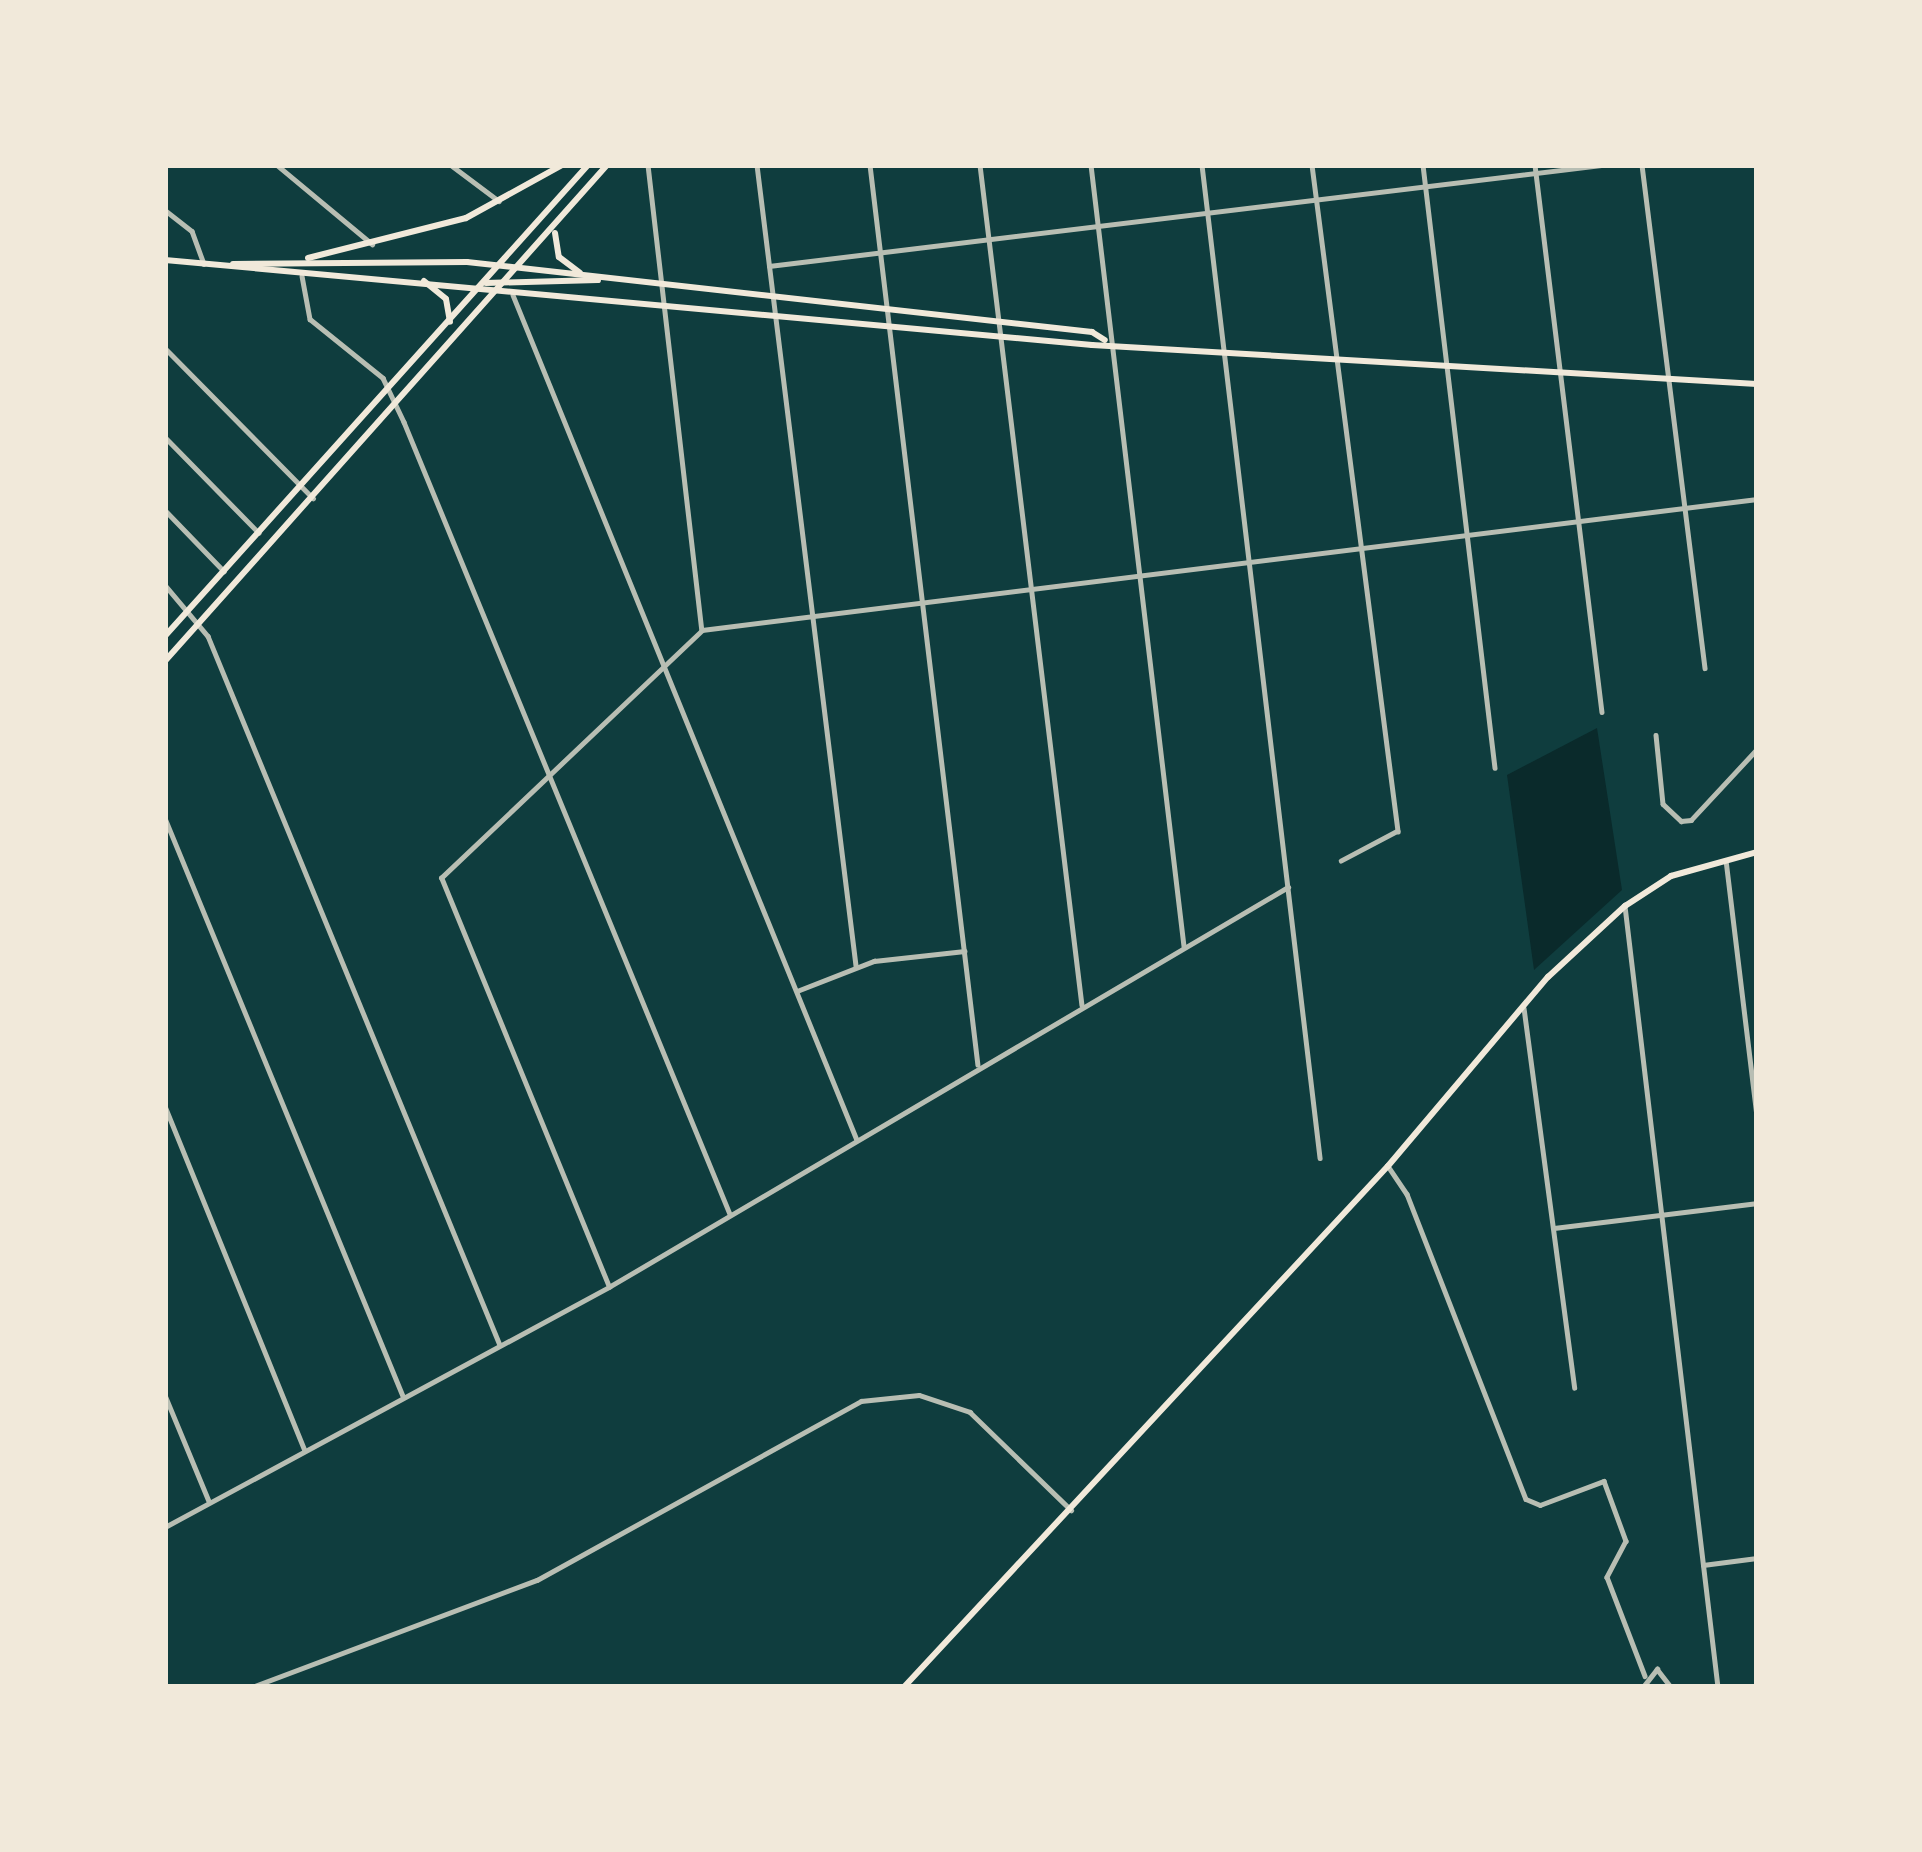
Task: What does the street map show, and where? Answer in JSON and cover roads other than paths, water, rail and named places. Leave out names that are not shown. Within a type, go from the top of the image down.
[{"type":"main road","points":[[297,260],[372,244],[499,201],[562,165]]},
{"type":"main road","points":[[165,661],[556,228],[607,165]]},
{"type":"main road","points":[[165,636],[585,167]]},
{"type":"main road","points":[[556,228],[559,257],[584,275]]},
{"type":"main road","points":[[165,260],[229,265],[297,260],[499,266],[999,322],[1108,340]]},
{"type":"main road","points":[[229,265],[302,277],[421,279],[1001,336],[1757,385]]},
{"type":"main road","points":[[482,285],[508,278],[612,278]]},
{"type":"main road","points":[[421,279],[446,299],[450,322]]},
{"type":"main road","points":[[904,1687],[1388,1166],[1524,1008],[1625,906],[1671,876],[1757,852]]},
{"type":"street","points":[[277,165],[372,244]]},
{"type":"street","points":[[451,165],[499,201]]},
{"type":"street","points":[[648,165],[702,630]]},
{"type":"street","points":[[757,165],[856,966]]},
{"type":"street","points":[[870,165],[978,1068]]},
{"type":"street","points":[[980,165],[1082,1007]]},
{"type":"street","points":[[1090,165],[1184,946]]},
{"type":"street","points":[[1202,165],[1320,1158]]},
{"type":"street","points":[[1312,165],[1357,548],[1397,830],[1341,861]]},
{"type":"street","points":[[1423,165],[1496,769]]},
{"type":"street","points":[[769,266],[1426,187],[1535,169],[1603,165]]},
{"type":"street","points":[[1642,165],[1705,668]]},
{"type":"street","points":[[1535,169],[1602,712]]},
{"type":"street","points":[[165,210],[192,231],[205,264]]},
{"type":"street","points":[[302,277],[310,319],[388,390],[395,404],[730,1214]]},
{"type":"street","points":[[511,290],[857,1139]]},
{"type":"street","points":[[165,349],[313,498]]},
{"type":"street","points":[[165,437],[259,533]]},
{"type":"street","points":[[609,1287],[441,878],[702,630],[1757,499]]},
{"type":"street","points":[[165,511],[224,571]]},
{"type":"street","points":[[165,584],[199,623],[500,1345]]},
{"type":"street","points":[[1656,735],[1663,804],[1674,819],[1691,820],[1757,749]]},
{"type":"street","points":[[165,818],[403,1397]]},
{"type":"street","points":[[1725,858],[1757,1116]]},
{"type":"street","points":[[165,1528],[609,1287],[1288,887]]},
{"type":"street","points":[[1625,906],[1718,1687]]},
{"type":"street","points":[[797,991],[856,966],[964,952]]},
{"type":"street","points":[[1524,1008],[1575,1388]]},
{"type":"street","points":[[165,1106],[305,1450]]},
{"type":"street","points":[[1388,1166],[1407,1194],[1526,1499],[1540,1505],[1604,1481],[1626,1541],[1606,1577],[1645,1676],[1643,1687]]},
{"type":"street","points":[[1554,1228],[1757,1203]]},
{"type":"street","points":[[165,1395],[209,1503]]},
{"type":"street","points":[[251,1687],[537,1580],[861,1401],[919,1395],[970,1412],[1071,1510]]},
{"type":"street","points":[[1702,1565],[1757,1558]]},
{"type":"street","points":[[1645,1676],[1661,1670],[1671,1687]]},
{"type":"water","points":[[1597,728],[1622,890],[1534,970],[1507,775]]}]
